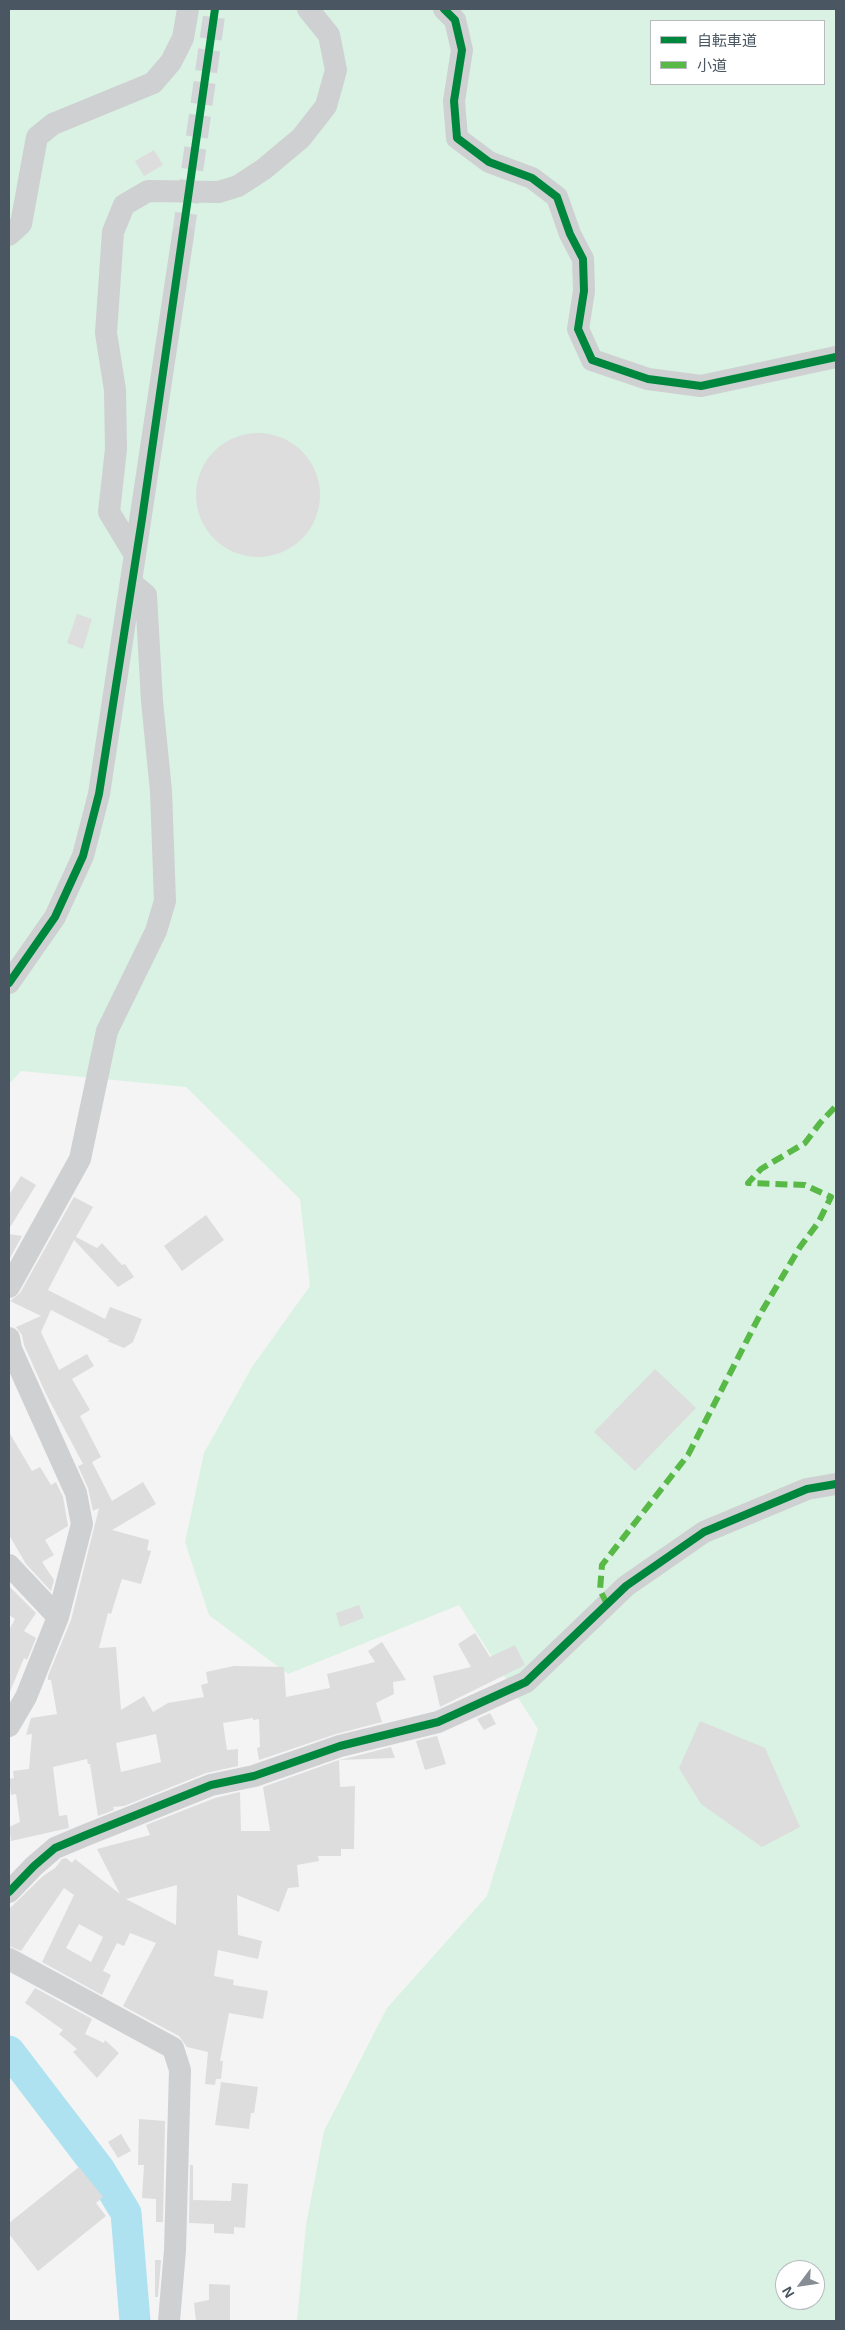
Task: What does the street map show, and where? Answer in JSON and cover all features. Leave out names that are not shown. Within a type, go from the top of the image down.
[{"type":"street","points":[[9,235],[21,224],[37,138],[53,124],[153,83],[171,62],[183,38],[188,9]]},
{"type":"street","points":[[134,555],[109,512],[116,449],[115,390],[106,333],[114,232],[124,205],[148,191],[220,192],[238,186],[264,169],[302,138],[326,106],[336,70],[330,35],[308,9]]},
{"type":"street","points":[[444,9],[455,20],[462,50],[454,101],[457,138],[489,162],[532,178],[557,197],[570,234],[583,259],[584,290],[578,329],[592,360],[648,379],[702,386],[836,357]]},
{"type":"street","points":[[9,983],[55,917],[83,856],[99,794],[132,583],[134,555],[142,519],[183,235]]},
{"type":"street","points":[[9,1287],[80,1159],[106,1031],[156,930],[165,901],[162,791],[152,701],[146,595],[132,583]]},
{"type":"street","points":[[9,1338],[15,1358],[76,1493],[82,1524],[58,1618],[26,1697],[9,1726]]},
{"type":"street","points":[[9,1892],[34,1866],[55,1848],[86,1835],[212,1785],[254,1776],[340,1746],[438,1722],[526,1682],[626,1586],[704,1532],[807,1489],[836,1484]]},
{"type":"street","points":[[9,1565],[58,1618]]},
{"type":"street","points":[[9,1959],[173,2048],[180,2070],[174,2250],[169,2321]]},
{"type":"green space","points":[[9,9],[836,9],[836,2321],[297,2321],[306,2225],[324,2131],[387,2008],[487,1896],[538,1729],[459,1605],[288,1674],[209,1615],[185,1542],[204,1453],[252,1367],[310,1286],[300,1199],[186,1087],[21,1071],[9,1084]]},
{"type":"building","points":[[154,150],[163,165],[144,176],[135,161]]},
{"type":"building","points":[[258,433],[282,438],[302,451],[315,471],[320,495],[315,519],[302,539],[282,552],[258,557],[234,552],[214,539],[201,519],[196,495],[201,471],[214,451],[234,438]]},
{"type":"building","points":[[77,614],[92,619],[83,649],[67,643]]},
{"type":"building","points":[[21,1176],[36,1185],[9,1229],[9,1195]]},
{"type":"building","points":[[74,1197],[93,1207],[76,1237],[97,1248],[102,1243],[122,1265],[125,1264],[134,1277],[118,1287],[74,1240],[48,1290],[105,1319],[110,1307],[142,1319],[133,1342],[124,1348],[107,1341],[110,1340],[51,1310],[41,1332],[59,1370],[87,1354],[94,1366],[72,1379],[90,1410],[80,1416],[101,1457],[92,1462],[112,1501],[143,1482],[156,1504],[112,1530],[149,1540],[147,1550],[151,1551],[141,1584],[122,1579],[111,1614],[108,1613],[99,1648],[116,1647],[121,1710],[144,1696],[153,1712],[168,1703],[204,1697],[201,1685],[208,1683],[206,1672],[234,1666],[284,1667],[286,1697],[330,1688],[327,1674],[375,1662],[368,1651],[382,1642],[406,1680],[393,1682],[394,1694],[376,1703],[382,1722],[336,1734],[259,1760],[257,1748],[260,1747],[259,1719],[253,1720],[253,1718],[223,1723],[227,1750],[238,1749],[238,1766],[206,1773],[124,1806],[113,1807],[114,1810],[98,1816],[90,1764],[88,1764],[87,1759],[53,1767],[59,1816],[67,1815],[69,1828],[11,1841],[9,1827],[20,1822],[16,1794],[11,1795],[9,1779],[14,1778],[13,1771],[29,1769],[32,1734],[26,1735],[31,1718],[57,1714],[51,1680],[48,1680],[48,1676],[71,1620],[99,1508],[93,1511],[88,1488],[78,1466],[83,1464],[46,1394],[24,1345],[22,1335],[16,1327],[41,1316],[10,1301],[20,1293]],"holes":[[[156,1734],[161,1762],[121,1772],[116,1743]]]},
{"type":"building","points":[[206,1215],[224,1240],[182,1271],[164,1246]]},
{"type":"building","points":[[9,1234],[22,1236],[9,1260]]},
{"type":"building","points":[[655,1369],[696,1408],[635,1471],[594,1432]]},
{"type":"building","points":[[9,1432],[32,1471],[40,1467],[51,1485],[56,1482],[63,1497],[68,1526],[45,1540],[54,1555],[42,1562],[54,1580],[51,1591],[26,1564],[9,1535]]},
{"type":"building","points":[[9,1586],[36,1613],[24,1631],[36,1638],[27,1660],[24,1658],[9,1694],[9,1630],[15,1619],[9,1615]]},
{"type":"building","points":[[359,1605],[364,1618],[340,1627],[336,1613]]},
{"type":"building","points":[[475,1633],[490,1657],[515,1645],[525,1665],[440,1707],[433,1676],[471,1667],[458,1644]]},
{"type":"building","points":[[490,1713],[496,1724],[484,1730],[477,1719]]},
{"type":"building","points":[[700,1721],[765,1748],[800,1827],[762,1847],[701,1804],[679,1768]]},
{"type":"building","points":[[437,1736],[446,1764],[425,1770],[416,1741]]},
{"type":"building","points":[[391,1747],[395,1758],[339,1760],[344,1759]]},
{"type":"building","points":[[339,1760],[340,1787],[355,1786],[354,1849],[341,1849],[341,1856],[318,1856],[319,1861],[297,1865],[299,1887],[288,1888],[279,1912],[237,1895],[238,1935],[262,1941],[258,1959],[218,1950],[214,1976],[234,1980],[233,1985],[268,1991],[263,2019],[229,2013],[220,2061],[223,2061],[221,2079],[216,2079],[215,2085],[205,2084],[208,2052],[187,2047],[179,2036],[123,2006],[156,1943],[130,1933],[124,1946],[117,1943],[103,1971],[111,1975],[102,1995],[42,1962],[74,1895],[64,1888],[21,1951],[9,1946],[9,1909],[43,1876],[55,1868],[62,1859],[66,1858],[72,1863],[75,1859],[120,1894],[97,1849],[150,1835],[146,1825],[215,1798],[240,1792],[241,1831],[270,1831],[263,1787]],"holes":[[[177,1885],[176,1925],[126,1899]],[[79,1924],[103,1937],[91,1962],[66,1948]]]},
{"type":"building","points":[[35,1988],[92,2019],[85,2034],[104,2043],[105,2040],[119,2053],[97,2078],[73,2052],[77,2049],[59,2034],[63,2030],[25,2003]]},
{"type":"building","points":[[221,2082],[258,2087],[254,2113],[251,2113],[249,2129],[215,2125]]},
{"type":"building","points":[[139,2119],[165,2121],[163,2222],[156,2222],[156,2199],[142,2198],[144,2165],[138,2165]]},
{"type":"building","points":[[121,2134],[131,2151],[118,2158],[108,2142]]},
{"type":"building","points":[[190,2165],[193,2165],[193,2200],[231,2201],[232,2183],[248,2184],[245,2228],[234,2227],[234,2234],[214,2233],[214,2224],[189,2223]]},
{"type":"building","points":[[79,2167],[103,2197],[96,2203],[106,2216],[38,2271],[9,2234],[9,2223]]},
{"type":"building","points":[[155,2260],[161,2260],[158,2297],[155,2297]]},
{"type":"building","points":[[209,2284],[230,2285],[230,2321],[196,2321],[194,2303],[209,2300]]},
{"type":"waterway","points":[[9,2051],[100,2170],[126,2213],[135,2321]]},
{"type":"tunnel","points":[[183,235],[215,9]]},
{"type":"marked path","points":[[607,1604],[600,1590],[602,1565],[688,1455],[762,1311],[800,1247],[818,1223],[831,1197],[805,1185],[748,1183],[761,1169],[805,1143],[836,1106]]},
{"type":"cycle path","points":[[9,983],[55,917],[83,856],[99,794],[142,519],[215,9]]},
{"type":"cycle path","points":[[444,9],[455,20],[462,50],[454,101],[457,138],[489,162],[532,178],[557,197],[570,234],[583,259],[584,291],[578,329],[592,360],[648,379],[701,386],[836,357]]},
{"type":"cycle path","points":[[9,1892],[34,1866],[55,1848],[86,1835],[211,1785],[254,1776],[340,1746],[438,1722],[526,1682],[626,1586],[704,1532],[807,1489],[836,1484]]}]
